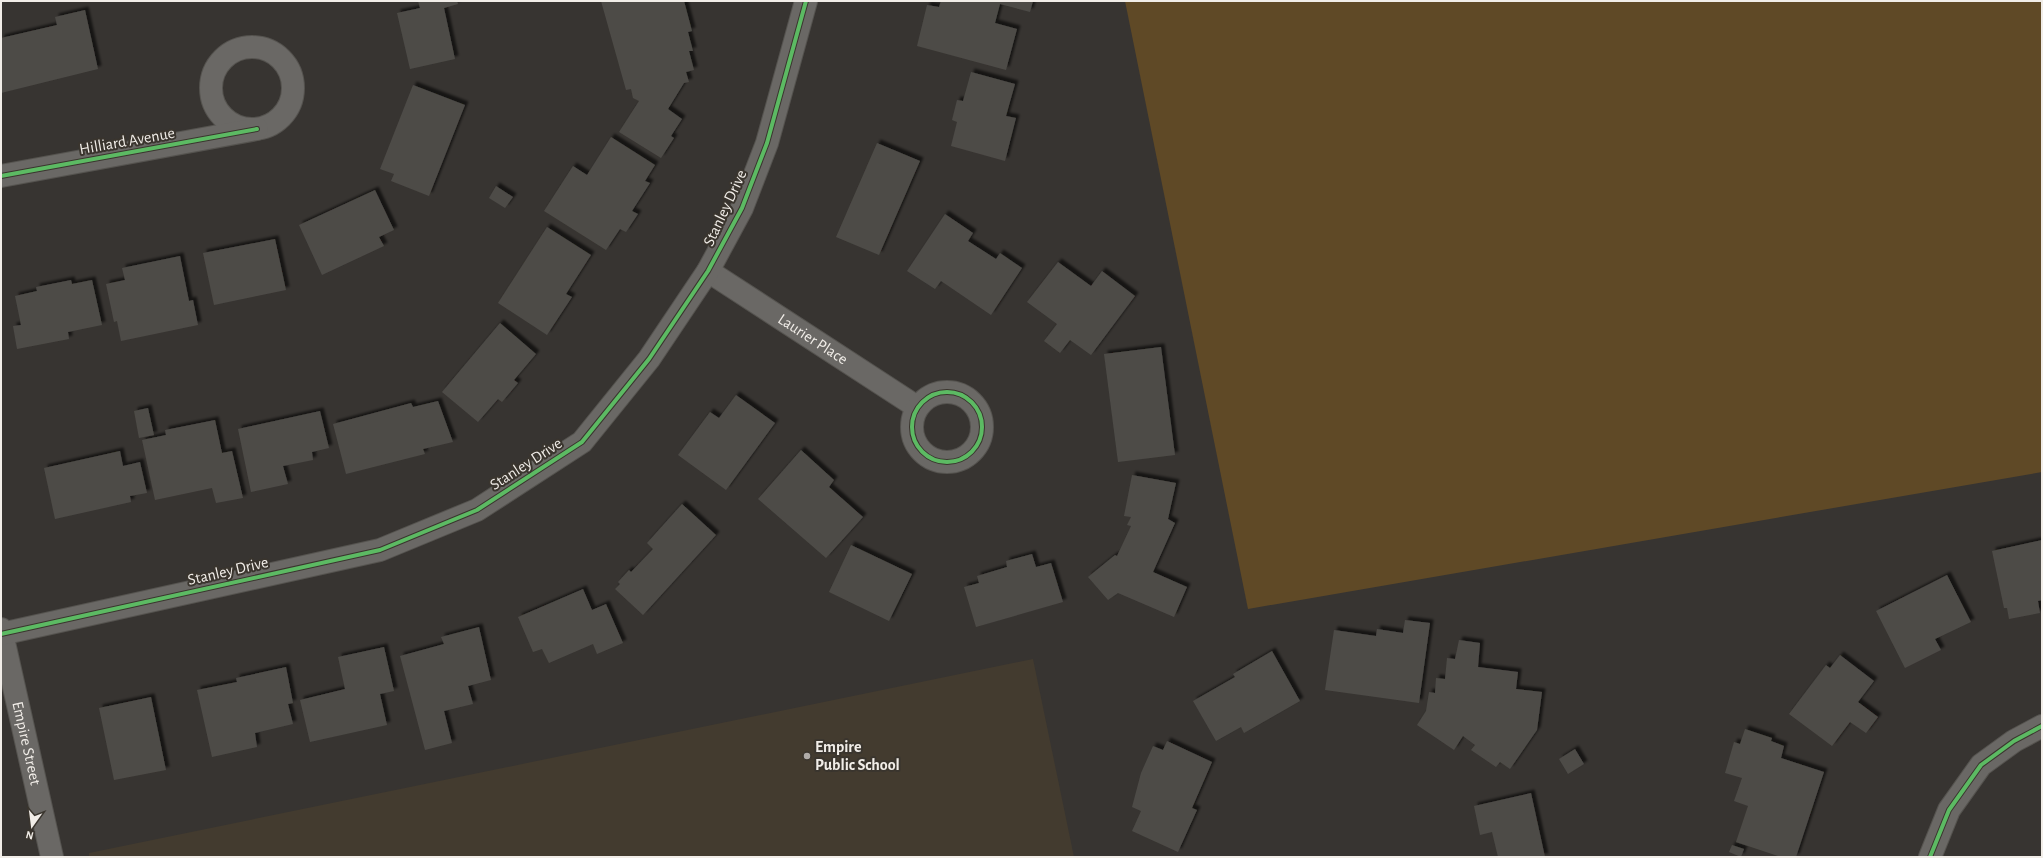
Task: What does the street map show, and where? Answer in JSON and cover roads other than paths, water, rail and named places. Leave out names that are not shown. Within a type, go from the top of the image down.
[{"type":"street","name":"Stanley Drive","points":[[1,632],[380,550],[477,510],[582,442],[649,360],[708,271],[742,208],[767,143],[806,1]]},
{"type":"street","name":"Hilliard Avenue","points":[[1,176],[257,129]]},
{"type":"street","name":"Laurier Place","points":[[708,271],[917,407]]},
{"type":"street","name":"Empire Street","points":[[1,632],[52,857]]},
{"type":"street","points":[[1930,857],[1949,810],[1981,765],[2014,741],[2042,726]]},
{"type":"place","name":"Empire Public School","points":[[807,756]]}]
